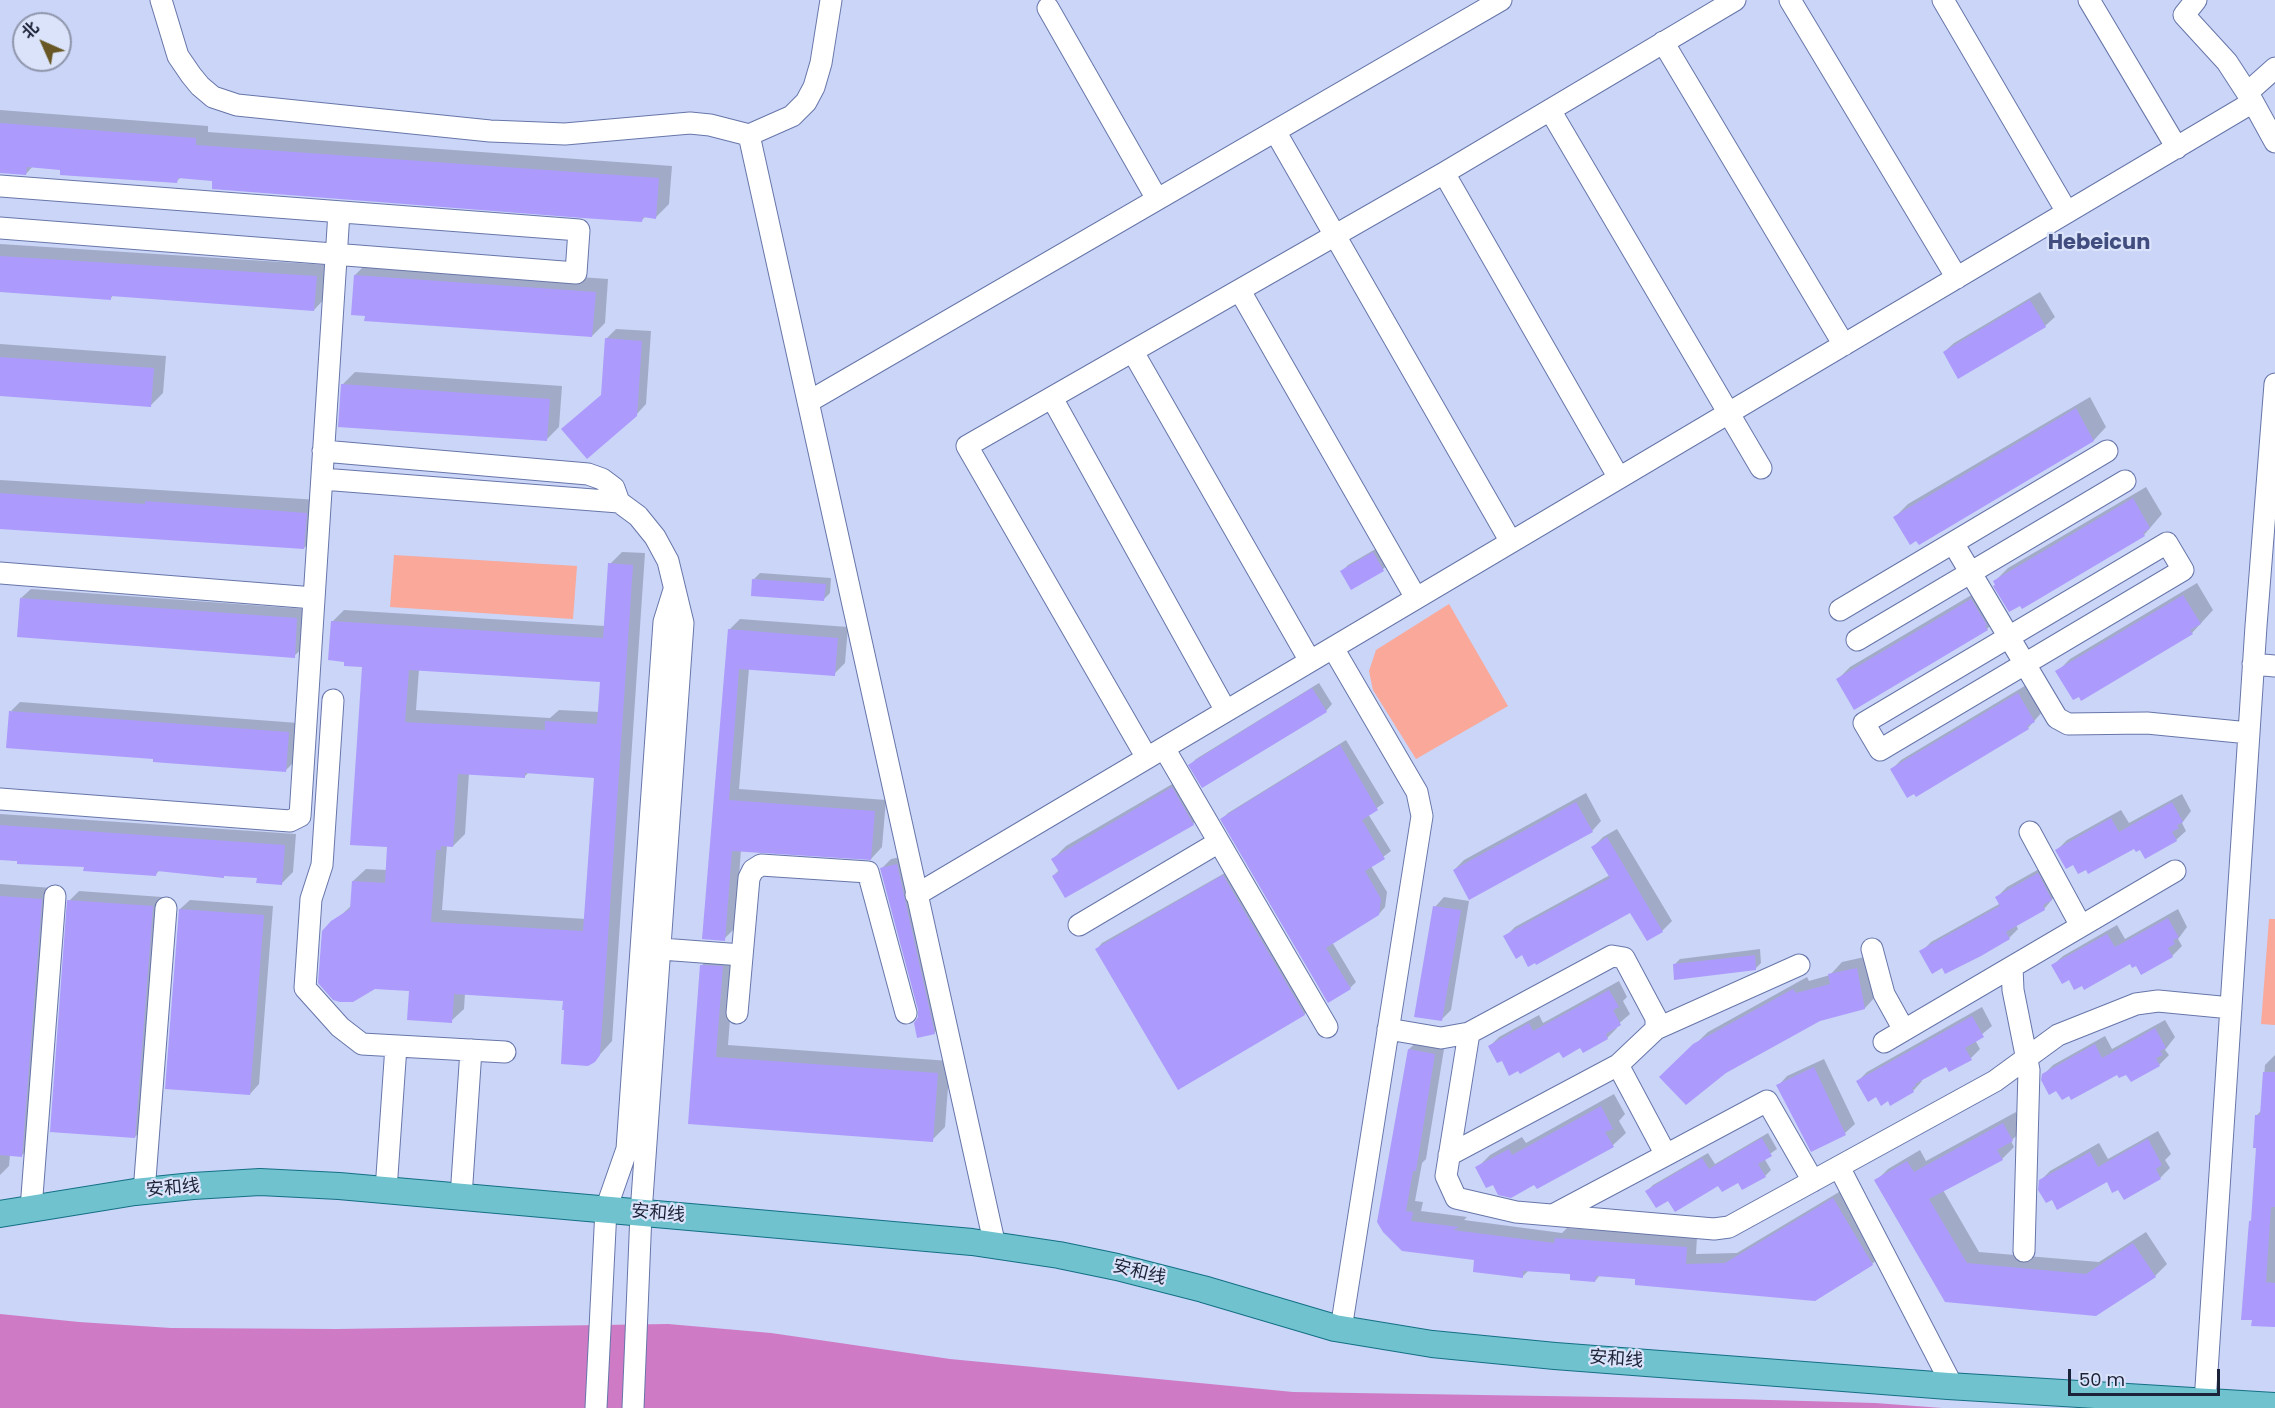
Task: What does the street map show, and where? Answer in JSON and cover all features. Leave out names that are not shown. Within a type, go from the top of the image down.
[{"type":"main road","name":"安和线","points":[[0,1214],[144,1192],[260,1182],[386,1190],[995,1246],[1117,1267],[1341,1329],[1432,1344],[1953,1386],[2275,1406]]},
{"type":"street","points":[[161,0],[178,56],[191,75],[213,97],[237,105],[490,131],[565,134],[690,123],[710,125],[749,135],[792,116],[806,102],[814,87],[821,63],[831,0]]},
{"type":"street","points":[[808,402],[1501,0]]},
{"type":"street","points":[[1327,1027],[1219,842],[1155,753],[967,446],[1444,174],[1736,0]]},
{"type":"street","points":[[1790,0],[1957,278]]},
{"type":"street","points":[[1943,0],[2067,212]]},
{"type":"street","points":[[2089,0],[2176,148]]},
{"type":"street","points":[[2196,0],[2184,15],[2227,62],[2275,142]]},
{"type":"street","points":[[1048,8],[1157,199]]},
{"type":"street","points":[[1663,42],[1844,345]]},
{"type":"street","points":[[916,895],[2176,148],[2250,98],[2275,68]]},
{"type":"street","points":[[1550,110],[1761,468]]},
{"type":"street","points":[[1275,131],[1512,542]]},
{"type":"street","points":[[749,135],[995,1246]]},
{"type":"street","points":[[1444,174],[1619,478]]},
{"type":"street","points":[[0,186],[579,230],[576,273],[0,228]]},
{"type":"street","points":[[0,799],[290,821],[300,816],[339,212]]},
{"type":"street","points":[[1240,291],[1416,598]]},
{"type":"street","points":[[1133,352],[1310,661]]},
{"type":"street","points":[[2205,1402],[2253,664],[2275,384]]},
{"type":"street","points":[[1052,398],[1227,711]]},
{"type":"street","points":[[323,451],[588,474],[602,479],[614,488],[619,502]]},
{"type":"street","points":[[1840,610],[2107,451]]},
{"type":"street","points":[[322,479],[619,502],[638,516],[655,537],[668,561],[683,623],[641,1213],[633,1408]]},
{"type":"street","points":[[1857,640],[2125,481]]},
{"type":"street","points":[[1953,543],[2056,718],[2068,724],[2148,723],[2249,733]]},
{"type":"street","points":[[2167,543],[2183,570],[1880,750],[1864,723],[2009,638],[2167,543]]},
{"type":"street","points":[[0,573],[314,598]]},
{"type":"street","points":[[596,1408],[606,1209],[627,1149],[664,622],[674,590]]},
{"type":"street","points":[[1333,648],[1417,792],[1422,816],[1341,1329]]},
{"type":"street","points":[[2253,664],[2275,666]]},
{"type":"street","points":[[333,700],[322,865],[311,898],[305,988],[340,1027],[362,1044],[505,1053]]},
{"type":"street","points":[[2030,832],[2081,926]]},
{"type":"street","points":[[1078,925],[1219,842]]},
{"type":"street","points":[[737,1013],[749,878],[753,870],[761,865],[868,872],[906,1013]]},
{"type":"street","points":[[1884,1042],[2175,871]]},
{"type":"street","points":[[31,1209],[55,896]]},
{"type":"street","points":[[144,1192],[166,908]]},
{"type":"street","points":[[1872,949],[1884,994],[1904,1030]]},
{"type":"street","points":[[661,950],[742,955]]},
{"type":"street","points":[[1388,1029],[1442,1038],[1469,1033],[1612,956],[1624,958],[1656,1018],[1656,1029]]},
{"type":"street","points":[[1449,1155],[1618,1065],[1656,1029],[1799,965]]},
{"type":"street","points":[[2012,967],[2013,990],[2029,1070],[2024,1251]]},
{"type":"street","points":[[1469,1033],[1446,1176],[1456,1198],[1516,1212],[1714,1229],[1729,1227],[1995,1081],[2058,1035],[2136,1004],[2158,1001],[2231,1008]]},
{"type":"street","points":[[386,1190],[396,1046]]},
{"type":"street","points":[[461,1197],[471,1050]]},
{"type":"street","points":[[1618,1065],[1666,1155]]},
{"type":"street","points":[[1552,1215],[1767,1101],[1813,1181]]},
{"type":"street","points":[[1839,1167],[1953,1386]]},
{"type":"shaded area","points":[[394,555],[577,566],[573,619],[390,607]]},
{"type":"shaded area","points":[[1449,604],[1508,706],[1416,759],[1373,690],[1369,671],[1376,650]]},
{"type":"shaded area","points":[[2269,919],[2275,919],[2275,1025],[2261,1024]]},
{"type":"shaded area","points":[[0,1314],[171,1328],[337,1329],[668,1324],[771,1333],[950,1359],[1293,1392],[1734,1399],[1875,1403],[1942,1408],[0,1408]]},
{"type":"building","points":[[0,123],[196,138],[196,145],[659,178],[656,219],[643,217],[642,222],[212,189],[212,181],[178,178],[177,183],[60,175],[60,170],[27,167],[26,175],[0,173]]},
{"type":"building","points":[[0,256],[317,276],[314,311],[111,296],[111,300],[0,292]]},
{"type":"building","points":[[354,275],[596,292],[592,337],[364,321],[365,316],[351,315]]},
{"type":"building","points":[[2030,300],[2046,327],[1958,379],[1943,352]]},
{"type":"building","points":[[605,338],[642,341],[637,416],[587,459],[561,429],[601,395]]},
{"type":"building","points":[[0,357],[154,368],[151,407],[0,396]]},
{"type":"building","points":[[341,384],[550,399],[547,441],[338,427]]},
{"type":"building","points":[[2076,408],[2094,441],[1919,545],[1916,541],[1910,545],[1893,517]]},
{"type":"building","points":[[0,493],[307,513],[304,549],[0,529]]},
{"type":"building","points":[[2133,498],[2150,528],[2143,533],[2145,536],[2022,609],[2020,606],[2009,612],[1993,586],[1995,585],[1993,581]]},
{"type":"building","points":[[1373,552],[1384,571],[1351,590],[1340,571]]},
{"type":"building","points":[[608,563],[633,565],[600,1055],[595,1062],[588,1066],[561,1064],[563,1001],[454,994],[452,1023],[407,1020],[409,991],[375,989],[353,1002],[333,1000],[318,983],[322,931],[331,921],[350,909],[352,881],[385,883],[387,847],[350,845],[362,667],[344,666],[344,662],[328,660],[331,621],[603,638]],"holes":[[[409,670],[600,682],[597,724],[545,721],[545,730],[405,722]],[[525,773],[594,778],[583,931],[431,922],[436,850],[441,850],[441,846],[453,847],[458,774],[525,778]]]},
{"type":"building","points":[[752,579],[826,584],[824,601],[751,596]]},
{"type":"building","points":[[2183,595],[2201,624],[2190,630],[2193,634],[2081,701],[2079,697],[2073,700],[2055,671]]},
{"type":"building","points":[[20,598],[297,618],[295,658],[17,637]]},
{"type":"building","points":[[1971,599],[1988,630],[1854,710],[1836,679]]},
{"type":"building","points":[[728,629],[838,638],[835,676],[739,669],[729,800],[875,811],[871,860],[732,851],[725,941],[702,939]]},
{"type":"building","points":[[1312,688],[1327,712],[1202,788],[1188,765]]},
{"type":"building","points":[[2018,693],[2035,722],[2027,726],[2029,729],[1916,797],[1914,794],[1907,798],[1890,769]]},
{"type":"building","points":[[9,711],[289,732],[286,772],[6,748]]},
{"type":"building","points":[[1340,745],[1378,810],[1362,820],[1385,859],[1365,871],[1381,899],[1379,915],[1326,948],[1351,989],[1328,1003],[1220,819]]},
{"type":"building","points":[[1172,787],[1194,825],[1065,898],[1052,876],[1059,872],[1051,859]]},
{"type":"building","points":[[1576,802],[1593,832],[1469,900],[1453,870]]},
{"type":"building","points":[[2172,802],[2183,822],[2177,825],[2179,828],[2172,832],[2177,841],[2145,859],[2140,850],[2136,852],[2134,849],[2088,874],[2086,870],[2078,874],[2073,865],[2066,869],[2055,850],[2111,818],[2119,832]]},
{"type":"building","points":[[0,825],[285,845],[282,885],[256,883],[257,878],[224,876],[224,878],[157,871],[156,876],[83,871],[84,867],[17,864],[17,861],[0,860]]},
{"type":"building","points":[[1607,837],[1663,932],[1647,941],[1630,913],[1536,965],[1535,963],[1528,967],[1522,955],[1516,959],[1503,936],[1610,878],[1591,847]]},
{"type":"building","points":[[897,864],[935,1034],[917,1038],[914,1023],[918,1017],[918,1010],[880,868]]},
{"type":"building","points":[[2038,873],[2052,900],[2043,905],[2045,910],[2006,932],[2010,939],[1981,956],[1945,974],[1942,968],[1932,974],[1919,951],[2000,906],[1995,897]]},
{"type":"building","points":[[1223,875],[1305,1015],[1178,1090],[1095,949]]},
{"type":"building","points":[[0,896],[42,899],[22,1157],[0,1155]]},
{"type":"building","points":[[67,900],[153,906],[135,1138],[50,1132]]},
{"type":"building","points":[[1433,906],[1461,910],[1442,1021],[1414,1017]]},
{"type":"building","points":[[179,909],[264,915],[250,1095],[165,1089]]},
{"type":"building","points":[[2168,918],[2179,938],[2173,940],[2175,944],[2168,948],[2173,957],[2141,975],[2136,966],[2132,968],[2130,964],[2084,990],[2082,986],[2074,990],[2069,980],[2062,984],[2051,965],[2107,934],[2115,947]]},
{"type":"building","points":[[1755,955],[1756,970],[1674,980],[1673,964]]},
{"type":"building","points":[[700,965],[723,966],[716,1057],[938,1073],[933,1142],[688,1124]]},
{"type":"building","points":[[1857,968],[1865,1009],[1820,1021],[1726,1073],[1686,1105],[1659,1077],[1693,1044],[1793,989],[1796,993],[1830,984],[1828,974]]},
{"type":"building","points":[[1609,990],[1619,1007],[1613,1010],[1621,1025],[1606,1034],[1608,1039],[1583,1053],[1580,1048],[1563,1058],[1559,1052],[1520,1074],[1518,1071],[1509,1076],[1502,1061],[1497,1063],[1488,1046],[1529,1023],[1533,1031]]},
{"type":"building","points":[[1972,1016],[1984,1037],[1965,1048],[1972,1060],[1949,1072],[1946,1067],[1915,1084],[1916,1086],[1912,1088],[1914,1092],[1890,1106],[1888,1101],[1881,1106],[1876,1097],[1868,1102],[1856,1081]]},
{"type":"building","points":[[2155,1028],[2166,1048],[2160,1051],[2163,1055],[2156,1058],[2160,1066],[2131,1082],[2126,1075],[2119,1078],[2117,1075],[2071,1100],[2069,1096],[2062,1100],[2056,1091],[2049,1095],[2041,1080],[2042,1074],[2095,1044],[2102,1058]]},
{"type":"building","points":[[1408,1049],[1435,1054],[1416,1171],[1413,1171],[1406,1211],[1413,1212],[1411,1221],[1459,1227],[1453,1230],[1554,1243],[1555,1238],[1687,1247],[1686,1264],[1725,1263],[1833,1198],[1873,1265],[1815,1301],[1635,1285],[1635,1279],[1596,1276],[1595,1282],[1570,1280],[1570,1274],[1523,1271],[1523,1278],[1473,1272],[1474,1260],[1402,1251],[1383,1232],[1377,1222]]},
{"type":"building","points":[[1814,1067],[1846,1135],[1811,1152],[1776,1085]]},
{"type":"building","points":[[2263,1072],[2275,1072],[2275,1207],[2271,1207],[2266,1282],[2275,1283],[2275,1327],[2251,1326],[2252,1320],[2241,1320],[2256,1148],[2253,1148],[2255,1115],[2260,1115]]},
{"type":"building","points":[[1601,1106],[1613,1129],[1605,1132],[1614,1147],[1537,1189],[1534,1185],[1511,1198],[1498,1195],[1493,1185],[1486,1188],[1475,1167],[1509,1149],[1512,1155]]},
{"type":"building","points":[[2003,1123],[2013,1141],[1997,1150],[2003,1160],[1929,1199],[1967,1263],[2086,1274],[2133,1243],[2156,1277],[2096,1316],[1945,1302],[1874,1180],[1907,1161],[1914,1172]]},
{"type":"building","points":[[1762,1138],[1772,1156],[1758,1164],[1766,1177],[1742,1190],[1738,1183],[1722,1192],[1718,1186],[1675,1212],[1668,1201],[1656,1208],[1645,1191],[1702,1158],[1709,1169]]},
{"type":"building","points":[[2148,1139],[2162,1165],[2156,1169],[2161,1179],[2124,1200],[2118,1190],[2112,1193],[2107,1182],[2057,1210],[2052,1200],[2046,1203],[2038,1190],[2039,1180],[2090,1152],[2098,1167]]},
{"type":"district","name":"Hebeicun","points":[[2099,244]]}]
